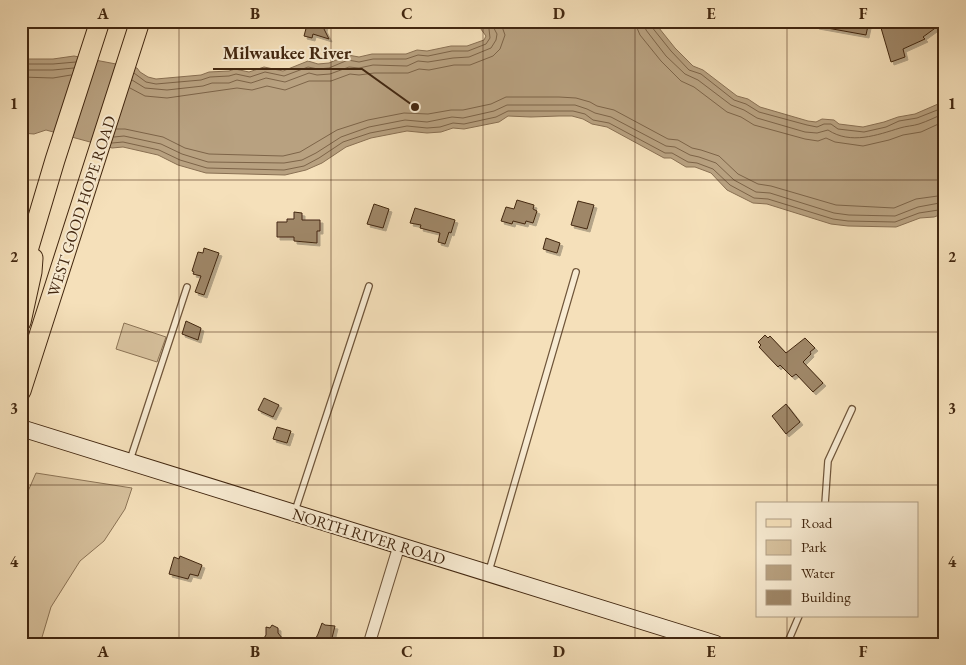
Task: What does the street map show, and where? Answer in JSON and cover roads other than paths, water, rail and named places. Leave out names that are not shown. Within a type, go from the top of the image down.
[{"type":"main road","points":[[21,274],[55,160],[100,23]]},
{"type":"main road","name":"WEST GOOD HOPE ROAD","points":[[21,392],[138,29]]},
{"type":"main road","points":[[21,322],[32,272],[35,229]]},
{"type":"street","name":"NORTH RIVER ROAD","points":[[21,428],[716,644]]},
{"type":"street","points":[[369,644],[399,546]]},
{"type":"lane","points":[[488,573],[576,272]]},
{"type":"lane","points":[[294,513],[369,286]]},
{"type":"lane","points":[[129,462],[188,287]]},
{"type":"lane","points":[[826,502],[828,461],[852,409]]},
{"type":"lane","points":[[787,644],[798,618]]},
{"type":"water","points":[[475,21],[651,21],[655,23],[675,48],[693,66],[703,70],[737,96],[748,99],[760,107],[808,121],[834,120],[839,124],[863,127],[915,114],[945,101],[945,213],[934,217],[920,218],[896,227],[831,224],[767,204],[753,203],[727,190],[711,173],[695,167],[686,167],[671,158],[664,158],[607,127],[592,124],[572,116],[508,116],[499,122],[464,129],[453,128],[441,132],[427,133],[407,131],[371,138],[346,147],[322,163],[306,170],[285,175],[206,173],[178,165],[158,155],[123,147],[112,148],[46,130],[34,134],[21,133],[21,59],[53,59],[74,56],[137,68],[148,77],[156,79],[201,75],[209,72],[235,69],[249,72],[264,67],[283,71],[308,61],[318,64],[329,63],[348,55],[359,57],[372,54],[406,54],[417,50],[427,51],[451,46],[467,46],[484,40],[486,36]]},
{"type":"place","name":"Milwaukee River","points":[[415,107]]}]
